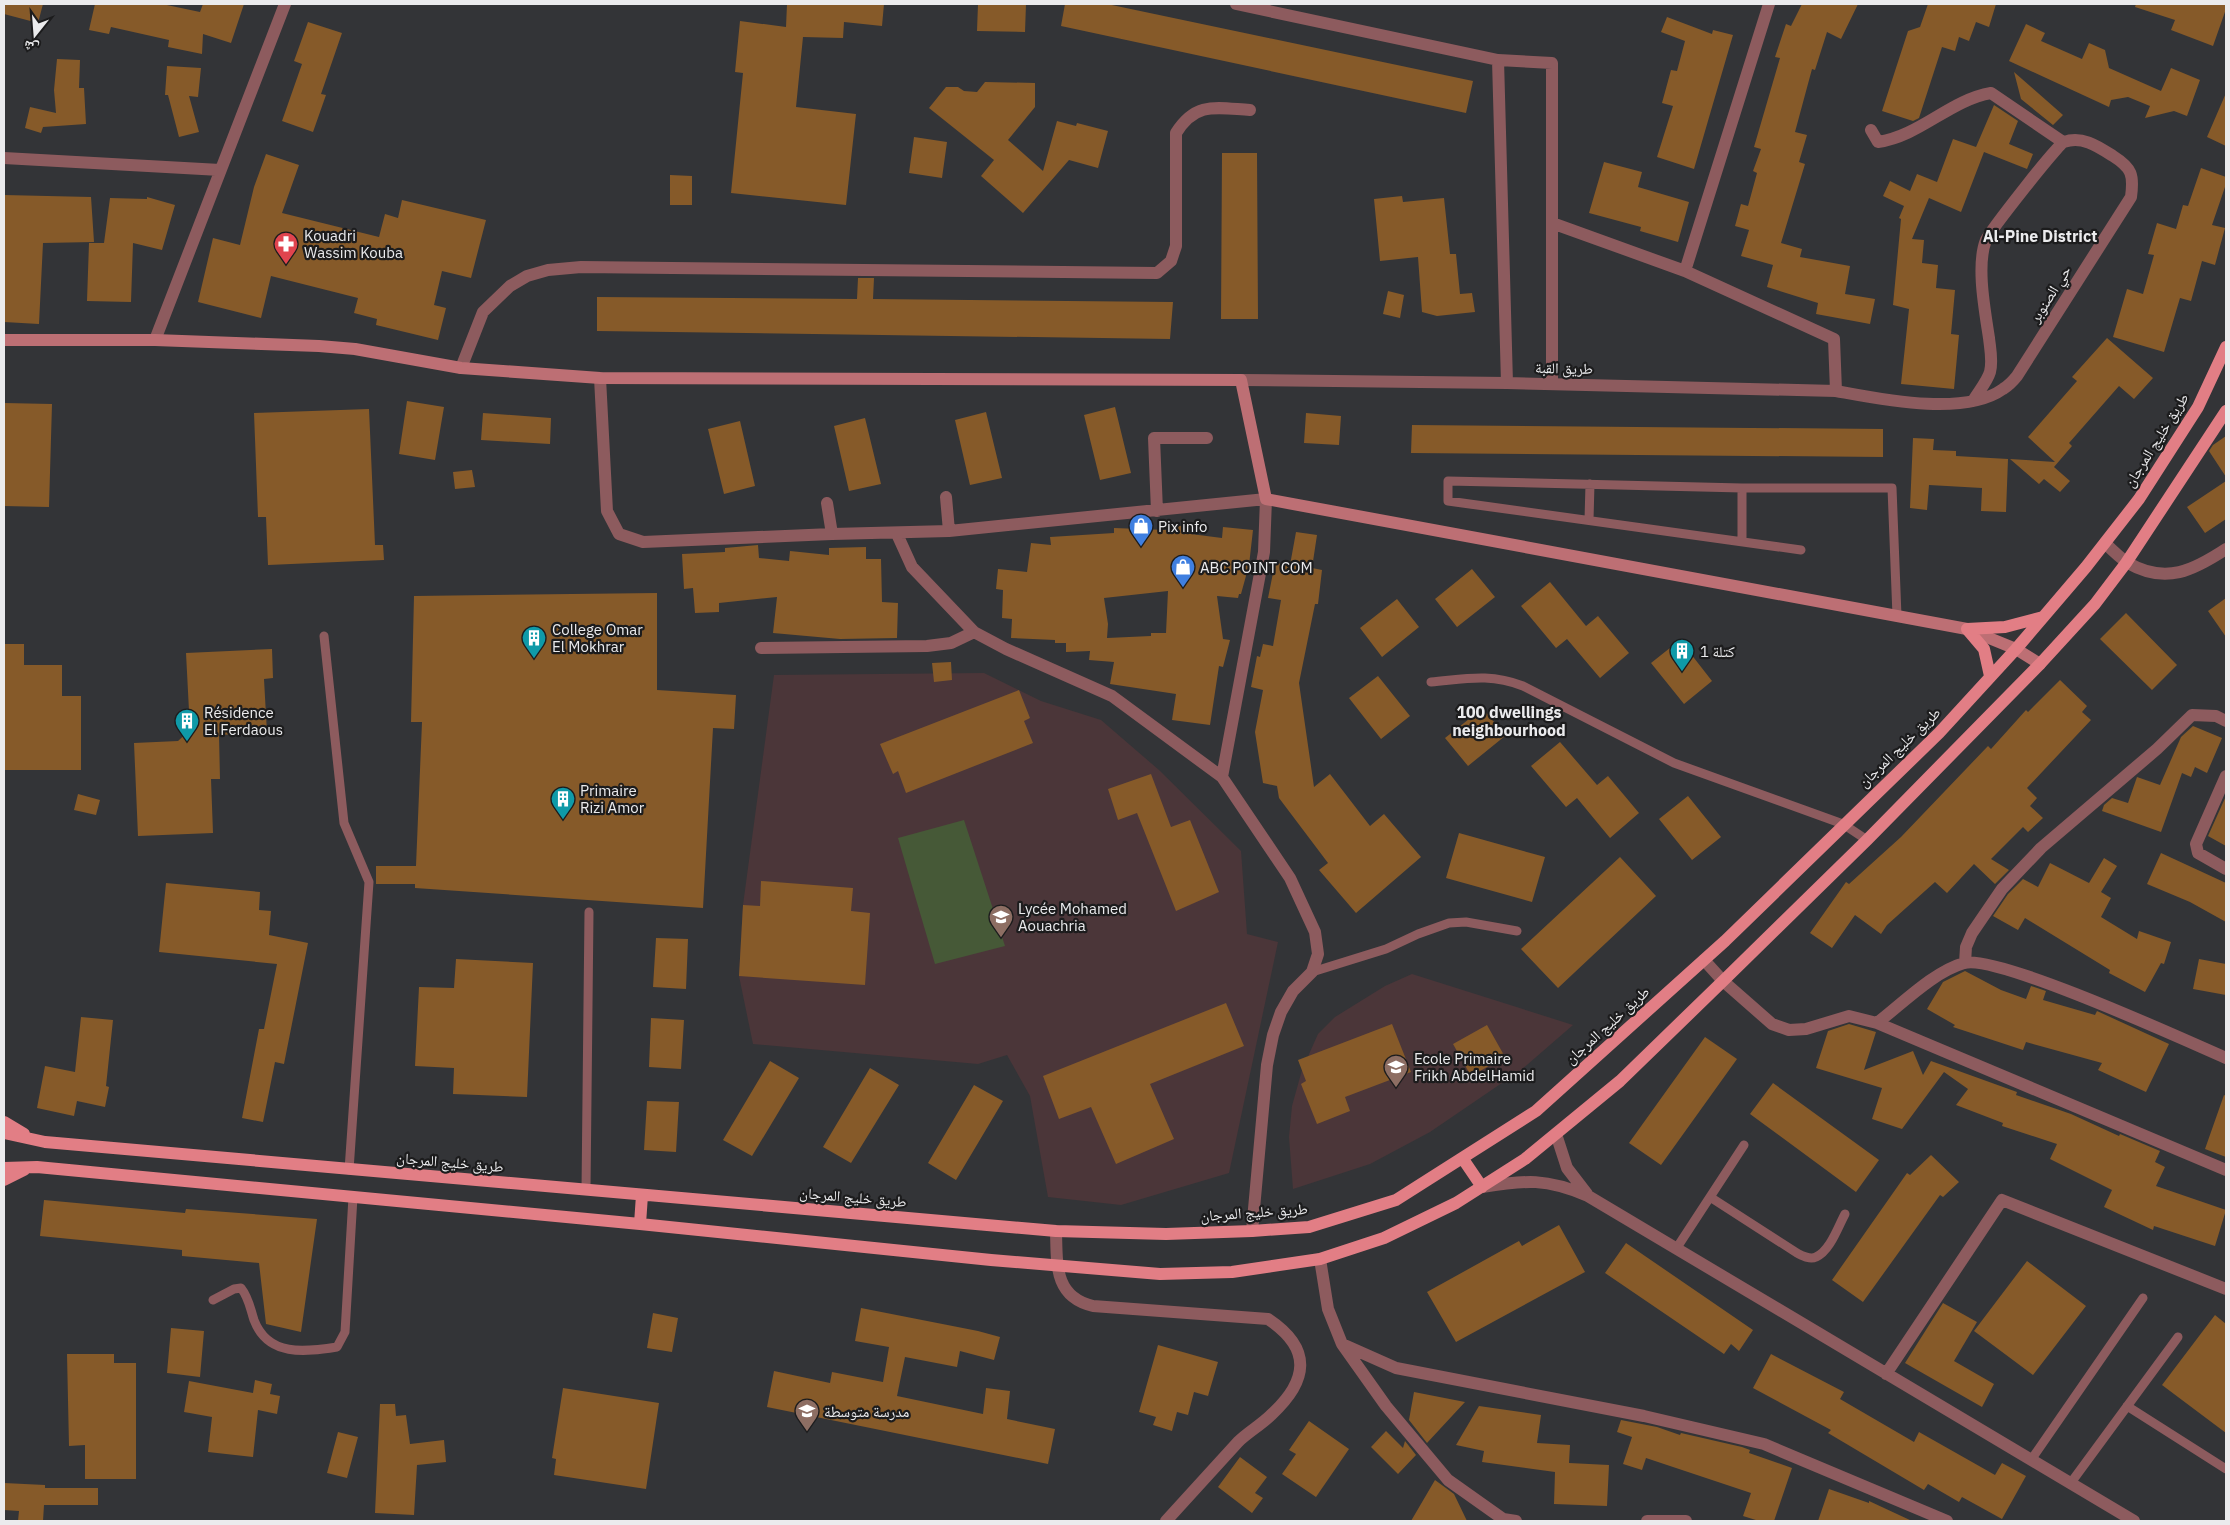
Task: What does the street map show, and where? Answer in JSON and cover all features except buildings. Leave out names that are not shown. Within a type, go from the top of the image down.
[{"type":"main road","name":"طريق خليج المرجان","points":[[4,1133],[45,1142],[1056,1231],[1166,1234],[1252,1232],[1309,1226],[1396,1200],[1464,1159],[1536,1111],[1704,960],[1939,733],[2043,618],[2139,499],[2198,407],[2226,347]]},
{"type":"main road","points":[[4,1168],[37,1167],[640,1224],[991,1260],[1160,1274],[1232,1272],[1320,1259],[1384,1238],[1456,1203],[1525,1159],[1620,1081],[1724,981],[1867,840],[2040,664],[2095,604],[2126,562],[2226,411]]},
{"type":"main road","points":[[1967,629],[2005,627],[2043,618]]},
{"type":"main road","points":[[1967,629],[1984,649],[1990,676]]},
{"type":"main road","points":[[4,1122],[22,1134],[45,1142]]},
{"type":"main road","points":[[1464,1159],[1482,1187]]},
{"type":"main road","points":[[4,1180],[21,1171],[37,1167]]},
{"type":"main road","points":[[640,1224],[642,1195]]},
{"type":"street","points":[[155,340],[285,4]]},
{"type":"street","points":[[1236,4],[1498,60],[1552,63],[1552,384]]},
{"type":"street","points":[[1685,271],[1748,65],[1769,4]]},
{"type":"street","points":[[1498,60],[1507,383]]},
{"type":"street","points":[[1870,130],[1878,142],[1895,139],[1916,130],[1973,96],[1991,93],[2063,142],[2048,158],[1986,240],[1982,274],[1991,363],[1990,372],[1973,401]]},
{"type":"street","points":[[461,368],[483,312],[510,286],[527,276],[548,270],[581,267],[1158,274],[1171,261],[1176,246],[1176,133],[1184,120],[1196,112],[1209,107],[1250,110]]},
{"type":"street","name":"حي الصنوبر","points":[[1886,400],[1941,405],[1973,401],[2002,390],[2017,376],[2132,196],[2134,180],[2127,165],[2096,145],[2078,140],[2063,142]]},
{"type":"street","points":[[4,158],[220,170]]},
{"type":"street","points":[[1552,223],[1685,271],[1834,339],[1836,391]]},
{"type":"street","points":[[4,340],[155,340],[337,347],[461,368],[600,378],[1241,380],[1266,499],[1264,552],[1222,777]]},
{"type":"street","points":[[600,378],[607,510],[619,534],[643,542],[949,531],[1266,499],[1967,629],[2016,649],[2040,664]]},
{"type":"street","name":"طريق القبة","points":[[1241,380],[1507,383],[1836,391],[1886,400]]},
{"type":"street","points":[[1157,511],[1154,438],[1208,438]]},
{"type":"street","points":[[946,497],[949,531]]},
{"type":"street","points":[[827,503],[832,534]]},
{"type":"street","points":[[897,534],[912,567],[974,632],[1006,649],[1112,696],[1222,777],[1290,878],[1315,932],[1318,954],[1312,972],[1293,991],[1281,1012],[1273,1035],[1267,1065],[1252,1232]]},
{"type":"street","points":[[2104,543],[2126,562],[2146,571],[2172,574],[2200,566],[2226,549]]},
{"type":"street","points":[[761,648],[927,646],[951,643],[974,632]]},
{"type":"street","points":[[1965,963],[1966,947],[1972,933],[2002,889],[2042,848],[2157,749],[2192,715],[2216,716],[2226,721]]},
{"type":"street","points":[[2226,776],[2196,844],[2198,853],[2226,869]]},
{"type":"street","points":[[1704,960],[1724,981],[1772,1024],[1790,1030],[1806,1029],[1849,1016],[1877,1023],[2226,1170]]},
{"type":"street","points":[[1877,1023],[1942,972],[1965,963],[1984,963],[2032,978],[2226,1058]]},
{"type":"street","points":[[1556,1134],[1567,1168],[1588,1196]]},
{"type":"street","points":[[1482,1187],[1517,1181],[1540,1182],[1563,1186],[1588,1196],[2134,1521]]},
{"type":"street","points":[[1886,1374],[2002,1200],[2226,1290]]},
{"type":"street","points":[[1056,1231],[1057,1265],[1063,1286],[1071,1297],[1082,1304],[1268,1319],[1286,1331],[1297,1347],[1301,1367],[1292,1392],[1271,1415],[1240,1440],[1166,1521]]},
{"type":"street","points":[[1320,1259],[1328,1309],[1342,1344],[1386,1406],[1448,1480],[1507,1520]]},
{"type":"street","points":[[1342,1344],[1396,1368],[1644,1416],[1764,1444],[1947,1521]]},
{"type":"street","points":[[1647,1521],[1686,1521]]},
{"type":"lane","points":[[1801,550],[1448,501],[1448,480],[1742,488],[1892,488],[1897,616]]},
{"type":"lane","points":[[1589,520],[1590,484]]},
{"type":"lane","points":[[1742,488],[1742,541]]},
{"type":"lane","points":[[324,636],[344,823],[369,882],[349,1170]]},
{"type":"lane","points":[[1431,682],[1483,677],[1509,680],[1674,763],[1843,824],[1867,840]]},
{"type":"lane","points":[[586,1190],[589,912]]},
{"type":"lane","points":[[1312,972],[1386,949],[1418,934],[1449,923],[1466,922],[1517,931]]},
{"type":"lane","points":[[1676,1249],[1744,1145]]},
{"type":"lane","points":[[213,1300],[234,1289],[241,1288],[247,1295],[254,1321],[262,1336],[283,1349],[317,1350],[337,1347],[345,1332],[353,1197]]},
{"type":"lane","points":[[1710,1197],[1797,1253],[1808,1258],[1816,1257],[1827,1248],[1845,1214]]},
{"type":"lane","points":[[2031,1460],[2144,1298]]},
{"type":"lane","points":[[2070,1484],[2178,1337]]},
{"type":"lane","points":[[2127,1406],[2226,1469]]},
{"type":"shaded area","name":"Lycée Mohamed Aouachria","points":[[984,673],[1041,701],[1101,720],[1159,770],[1241,851],[1247,934],[1278,942],[1229,1173],[1121,1205],[1048,1197],[1030,1096],[1007,1055],[978,1064],[753,1044],[739,976],[743,905],[774,675]]},
{"type":"shaded area","name":"Ecole Primaire Frikh AbdelHamid","points":[[1412,974],[1573,1025],[1521,1070],[1430,1132],[1370,1164],[1293,1189],[1289,1137],[1292,1106],[1302,1070],[1318,1034],[1335,1017],[1385,986]]},
{"type":"green space","points":[[964,820],[1005,946],[935,964],[898,838]]},
{"type":"place","name":"Kouadri Wassim Kouba","points":[[286,265]]},
{"type":"place","name":"Pix info","points":[[1141,547]]},
{"type":"place","name":"ABC POINT COM","points":[[1183,588]]},
{"type":"place","name":"College Omar El Mokhrar","points":[[534,659]]},
{"type":"place","name":"كتلة 1","points":[[1682,672]]},
{"type":"place","name":"Résidence El Ferdaous","points":[[187,742]]},
{"type":"place","name":"Primaire Rizi Amor","points":[[563,820]]},
{"type":"place","name":"Lycée Mohamed Aouachria","points":[[1001,938]]},
{"type":"place","name":"Ecole Primaire Frikh AbdelHamid","points":[[1396,1088]]},
{"type":"place","name":"مدرسة متوسطة","points":[[807,1432]]},
{"type":"district","name":"Al-Pine District","points":[[2040,236]]},
{"type":"district","name":"100 dwellings neighbourhood","points":[[1509,721]]}]
